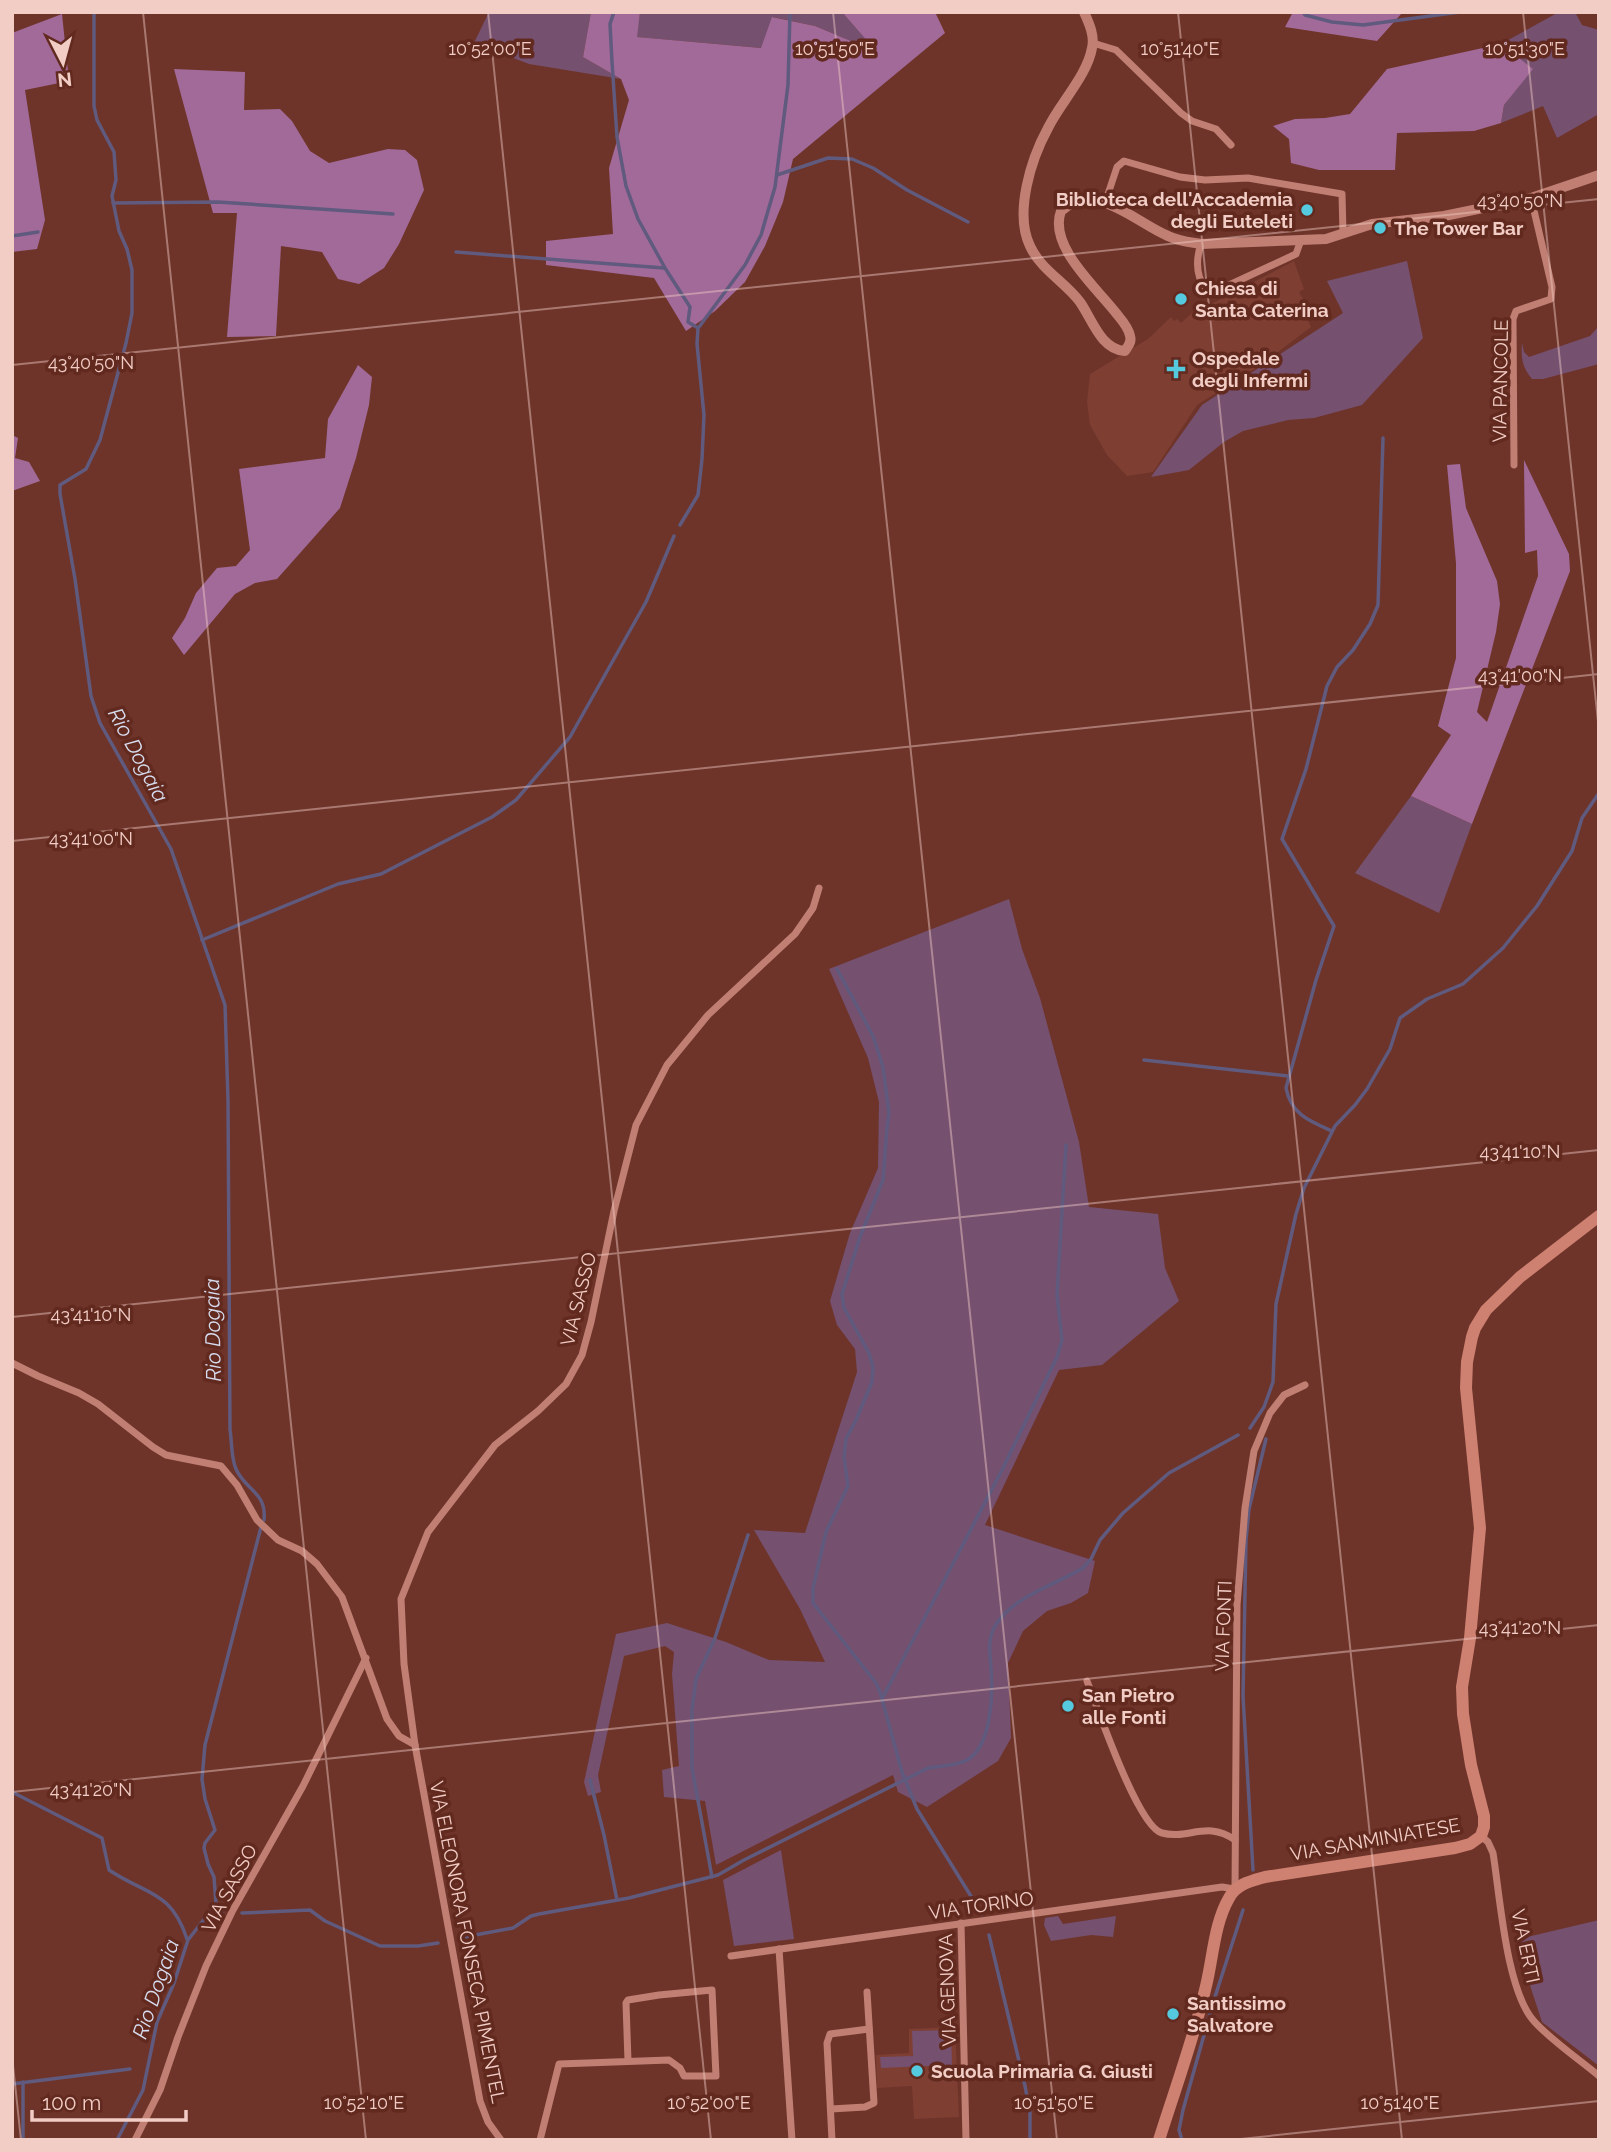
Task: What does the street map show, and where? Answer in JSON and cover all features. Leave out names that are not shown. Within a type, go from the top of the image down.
[{"type":"main road","name":"VIA SANMINIATESE","points":[[1235,1889],[1265,1877],[1455,1848],[1470,1844],[1481,1836],[1484,1816],[1471,1765],[1463,1714],[1462,1687],[1470,1638],[1480,1528],[1466,1388],[1472,1338],[1486,1310],[1520,1277],[1599,1216]]},
{"type":"main road","points":[[1159,2140],[1206,1988],[1220,1921],[1235,1889]]},
{"type":"street","points":[[1084,12],[1093,43],[1088,61],[1048,127],[1035,157],[1023,210],[1024,227],[1038,261],[1078,300],[1108,345],[1116,351],[1125,351],[1130,344],[1125,325],[1066,251],[1058,228],[1061,211],[1076,202],[1114,206],[1168,237],[1200,244],[1326,239],[1372,223],[1444,216],[1531,198],[1599,174]]},
{"type":"street","points":[[1093,43],[1116,50],[1181,113],[1192,121],[1216,129],[1231,145]]},
{"type":"street","points":[[1105,203],[1117,167],[1124,161],[1180,177],[1205,180],[1248,178],[1342,194],[1343,233]]},
{"type":"street","name":"VIA PANCOLE","points":[[1514,465],[1513,319],[1516,311],[1551,299],[1552,287],[1531,198]]},
{"type":"street","points":[[1200,244],[1198,271],[1205,288],[1214,292],[1296,254],[1301,240]]},
{"type":"street","name":"VIA SASSO","points":[[415,1745],[404,1664],[401,1598],[428,1532],[495,1445],[538,1411],[566,1384],[582,1355],[592,1322],[614,1211],[636,1125],[667,1065],[708,1015],[795,934],[813,908],[819,888]]},
{"type":"street","points":[[12,1363],[79,1392],[166,1455],[220,1466],[237,1485],[257,1520],[278,1540],[302,1551],[317,1564],[342,1597],[387,1719],[399,1736],[415,1745]]},
{"type":"street","name":"VIA FONTI","points":[[1235,1889],[1237,1605],[1245,1508],[1254,1451],[1270,1413],[1284,1395],[1305,1385]]},
{"type":"street","name":"VIA SASSO","points":[[135,2140],[160,2090],[206,1966],[233,1910],[303,1786],[366,1658]]},
{"type":"street","points":[[1087,1681],[1120,1768],[1147,1820],[1157,1832],[1169,1835],[1205,1830],[1218,1832],[1235,1840]]},
{"type":"street","name":"VIA ELEONORA FONSECA PIMENTEL","points":[[415,1745],[480,2101],[488,2122],[500,2140]]},
{"type":"street","name":"VIA ERTI","points":[[1481,1836],[1488,1842],[1493,1853],[1513,1977],[1522,2001],[1532,2019],[1599,2076]]},
{"type":"street","name":"VIA TORINO","points":[[731,1956],[1222,1887],[1235,1889]]},
{"type":"street","name":"VIA GENOVA","points":[[961,1923],[966,2140]]},
{"type":"street","points":[[779,1949],[792,2140]]},
{"type":"street","points":[[540,2140],[559,2064],[669,2060],[681,2068],[684,2076],[716,2076],[712,1990],[628,2000],[625,2003],[628,2061]]},
{"type":"street","points":[[831,2109],[865,2107],[874,2103],[867,1992]]},
{"type":"street","points":[[832,2140],[827,2043],[830,2034],[869,2029]]},
{"type":"shaded area","points":[[489,12],[591,12],[583,57],[621,79],[529,64],[474,43]]},
{"type":"shaded area","points":[[591,12],[640,12],[637,37],[761,48],[772,17],[815,26],[877,52],[842,12],[935,12],[945,33],[793,159],[783,202],[765,246],[745,282],[715,311],[686,331],[654,278],[546,265],[546,241],[613,234],[609,168],[629,100],[621,79],[583,57]]},
{"type":"shaded area","points":[[640,12],[842,12],[879,53],[815,26],[773,17],[762,48],[636,37]]},
{"type":"shaded area","points":[[1293,12],[1406,12],[1402,13],[1377,41],[1285,27]]},
{"type":"shaded area","points":[[1559,12],[1575,12],[1582,25],[1599,30],[1599,114],[1557,138],[1543,106],[1501,123],[1504,105],[1532,69],[1501,44]]},
{"type":"shaded area","points":[[62,14],[69,81],[25,90],[45,220],[37,249],[12,252],[12,33]]},
{"type":"shaded area","points":[[1501,44],[1533,69],[1504,105],[1501,123],[1474,131],[1397,133],[1395,170],[1319,170],[1291,163],[1289,139],[1273,126],[1295,119],[1350,114],[1387,69]]},
{"type":"shaded area","points":[[174,69],[245,72],[244,110],[280,109],[292,121],[310,151],[329,163],[388,149],[405,150],[417,160],[424,190],[399,244],[384,268],[359,284],[338,279],[322,252],[281,246],[276,336],[227,337],[237,213],[213,213]]},
{"type":"shaded area","name":"Ospedale degli Infermi","points":[[1294,261],[1304,289],[1299,292],[1303,299],[1300,301],[1311,327],[1262,364],[1197,405],[1153,472],[1127,476],[1107,455],[1090,425],[1087,402],[1090,374],[1148,339],[1171,317],[1181,323],[1205,301],[1209,305]]},
{"type":"shaded area","points":[[1407,261],[1423,338],[1362,405],[1314,418],[1288,420],[1243,431],[1224,442],[1189,470],[1151,477],[1202,405],[1343,313],[1327,281]]},
{"type":"shaded area","points":[[1599,326],[1599,364],[1543,379],[1532,379],[1529,375],[1523,362],[1522,343],[1524,352],[1529,357],[1590,336]]},
{"type":"shaded area","points":[[358,365],[372,377],[369,405],[340,508],[277,579],[255,583],[235,594],[184,655],[172,638],[196,593],[217,568],[236,566],[250,550],[239,469],[325,458],[328,419]]},
{"type":"shaded area","points":[[12,435],[18,438],[15,458],[29,462],[40,481],[12,491]]},
{"type":"shaded area","points":[[1524,460],[1569,554],[1570,571],[1472,824],[1411,796],[1451,735],[1438,726],[1456,658],[1456,563],[1447,465],[1460,464],[1466,508],[1497,581],[1500,604],[1496,632],[1477,712],[1487,722],[1538,576],[1537,550],[1525,553]]},
{"type":"shaded area","points":[[1411,796],[1472,824],[1439,913],[1355,873]]},
{"type":"shaded area","points":[[1009,899],[1022,949],[1040,998],[1079,1142],[1089,1207],[1158,1214],[1165,1268],[1179,1301],[1102,1365],[1059,1370],[985,1525],[1095,1561],[1088,1593],[1071,1603],[1047,1611],[1023,1631],[1008,1663],[1011,1738],[998,1761],[927,1807],[898,1792],[893,1775],[716,1865],[705,1801],[664,1797],[662,1770],[679,1766],[672,1674],[674,1652],[665,1646],[624,1656],[598,1775],[601,1792],[588,1796],[584,1782],[616,1634],[667,1623],[726,1642],[769,1660],[825,1662],[800,1609],[754,1530],[805,1533],[857,1372],[855,1349],[837,1325],[830,1301],[850,1233],[878,1168],[879,1102],[868,1058],[829,969]]},
{"type":"shaded area","points":[[781,1850],[794,1939],[734,1946],[723,1880]]},
{"type":"shaded area","points":[[1058,1916],[1063,1924],[1116,1916],[1113,1937],[1091,1935],[1051,1941],[1044,1925],[1045,1918]]},
{"type":"shaded area","points":[[1599,1920],[1599,2066],[1542,2022],[1515,1940]]},
{"type":"shaded area","name":"Scuola Primaria G. Giusti","points":[[955,2027],[959,2117],[914,2119],[912,2086],[877,2088],[876,2055],[909,2053],[909,2029]]},
{"type":"shaded area","points":[[951,2030],[952,2065],[881,2068],[880,2057],[913,2056],[912,2031]]},
{"type":"waterway","name":"Rio Dogaia","points":[[94,12],[94,106],[97,120],[114,152],[116,180],[112,196],[119,231],[132,270],[132,313],[100,440],[86,469],[60,485],[60,494],[91,696],[100,723],[171,849],[225,1005],[230,1430],[236,1469],[259,1497],[264,1520]]},
{"type":"waterway","points":[[614,12],[610,24],[617,137],[626,186],[638,219],[690,307],[688,322],[698,328],[704,415],[702,459],[698,495],[680,525]]},
{"type":"waterway","points":[[699,327],[745,265],[761,235],[775,187],[788,85],[790,12]]},
{"type":"waterway","points":[[1303,12],[1305,15],[1332,22],[1363,25],[1460,12]]},
{"type":"waterway","points":[[777,175],[828,158],[852,159],[873,168],[907,190],[968,222]]},
{"type":"waterway","points":[[113,203],[218,202],[393,214]]},
{"type":"waterway","points":[[12,236],[38,232]]},
{"type":"waterway","points":[[456,252],[664,268]]},
{"type":"waterway","points":[[1332,1131],[1302,1116],[1292,1104],[1286,1088],[1334,926],[1282,839],[1306,769],[1327,686],[1337,667],[1353,650],[1370,624],[1378,605],[1383,438]]},
{"type":"waterway","points":[[202,940],[338,884],[381,874],[492,817],[516,800],[570,737],[646,602],[674,536]]},
{"type":"waterway","points":[[1250,1428],[1264,1407],[1273,1382],[1276,1304],[1296,1214],[1304,1188],[1335,1126],[1367,1089],[1390,1049],[1400,1018],[1427,999],[1463,984],[1503,948],[1537,906],[1572,851],[1582,818],[1599,793]]},
{"type":"waterway","points":[[837,969],[873,1036],[883,1067],[889,1113],[883,1180],[860,1237],[842,1294],[844,1308],[869,1353],[873,1367],[872,1382],[846,1439],[844,1457],[848,1486],[826,1532],[813,1588],[813,1603],[876,1683],[902,1772],[917,1809],[982,1914]]},
{"type":"waterway","points":[[1144,1060],[1288,1076]]},
{"type":"waterway","points":[[883,1697],[1002,1470],[1057,1357],[1062,1340],[1057,1295],[1066,1145]]},
{"type":"waterway","points":[[459,1938],[513,1928],[539,1914],[629,1898],[718,1875],[928,1768],[965,1761],[974,1755],[986,1733],[992,1691],[990,1641],[992,1631],[1003,1616],[1023,1599],[1083,1568],[1091,1559],[1100,1540],[1123,1513],[1169,1473],[1238,1435]]},
{"type":"waterway","points":[[1253,1870],[1243,1696],[1246,1540],[1249,1509],[1266,1439]]},
{"type":"waterway","name":"Rio Dogaia","points":[[117,2140],[143,2090],[157,2022],[174,1983],[188,1940],[216,1904],[214,1877],[204,1848],[215,1830],[202,1779],[205,1745],[261,1527]]},
{"type":"waterway","points":[[712,1877],[692,1768],[692,1710],[696,1679],[715,1638],[748,1535]]},
{"type":"waterway","points":[[590,1780],[617,1900]]},
{"type":"waterway","points":[[12,1792],[102,1838],[109,1870],[165,1902],[181,1923],[187,1939]]},
{"type":"waterway","points":[[212,1909],[223,1911]]},
{"type":"waterway","points":[[242,1913],[310,1910],[325,1921],[380,1946],[438,1943]]},
{"type":"waterway","points":[[1182,2140],[1179,2130],[1183,2110],[1243,1910]]},
{"type":"waterway","points":[[989,1935],[1025,2086],[1030,2112],[1030,2140]]},
{"type":"waterway","points":[[12,2084],[130,2069]]},
{"type":"waterway","points":[[23,2082],[23,2140]]},
{"type":"place","name":"Biblioteca dell'Accademia degli Euteleti","points":[[1307,210]]},
{"type":"place","name":"The Tower Bar","points":[[1380,228]]},
{"type":"place","name":"Chiesa di Santa Caterina","points":[[1181,299]]},
{"type":"place","name":"Ospedale degli Infermi","points":[[1176,369]]},
{"type":"place","name":"San Pietro alle Fonti","points":[[1068,1706]]},
{"type":"place","name":"Santissimo Salvatore","points":[[1173,2014]]},
{"type":"place","name":"Scuola Primaria G. Giusti","points":[[917,2071]]}]
